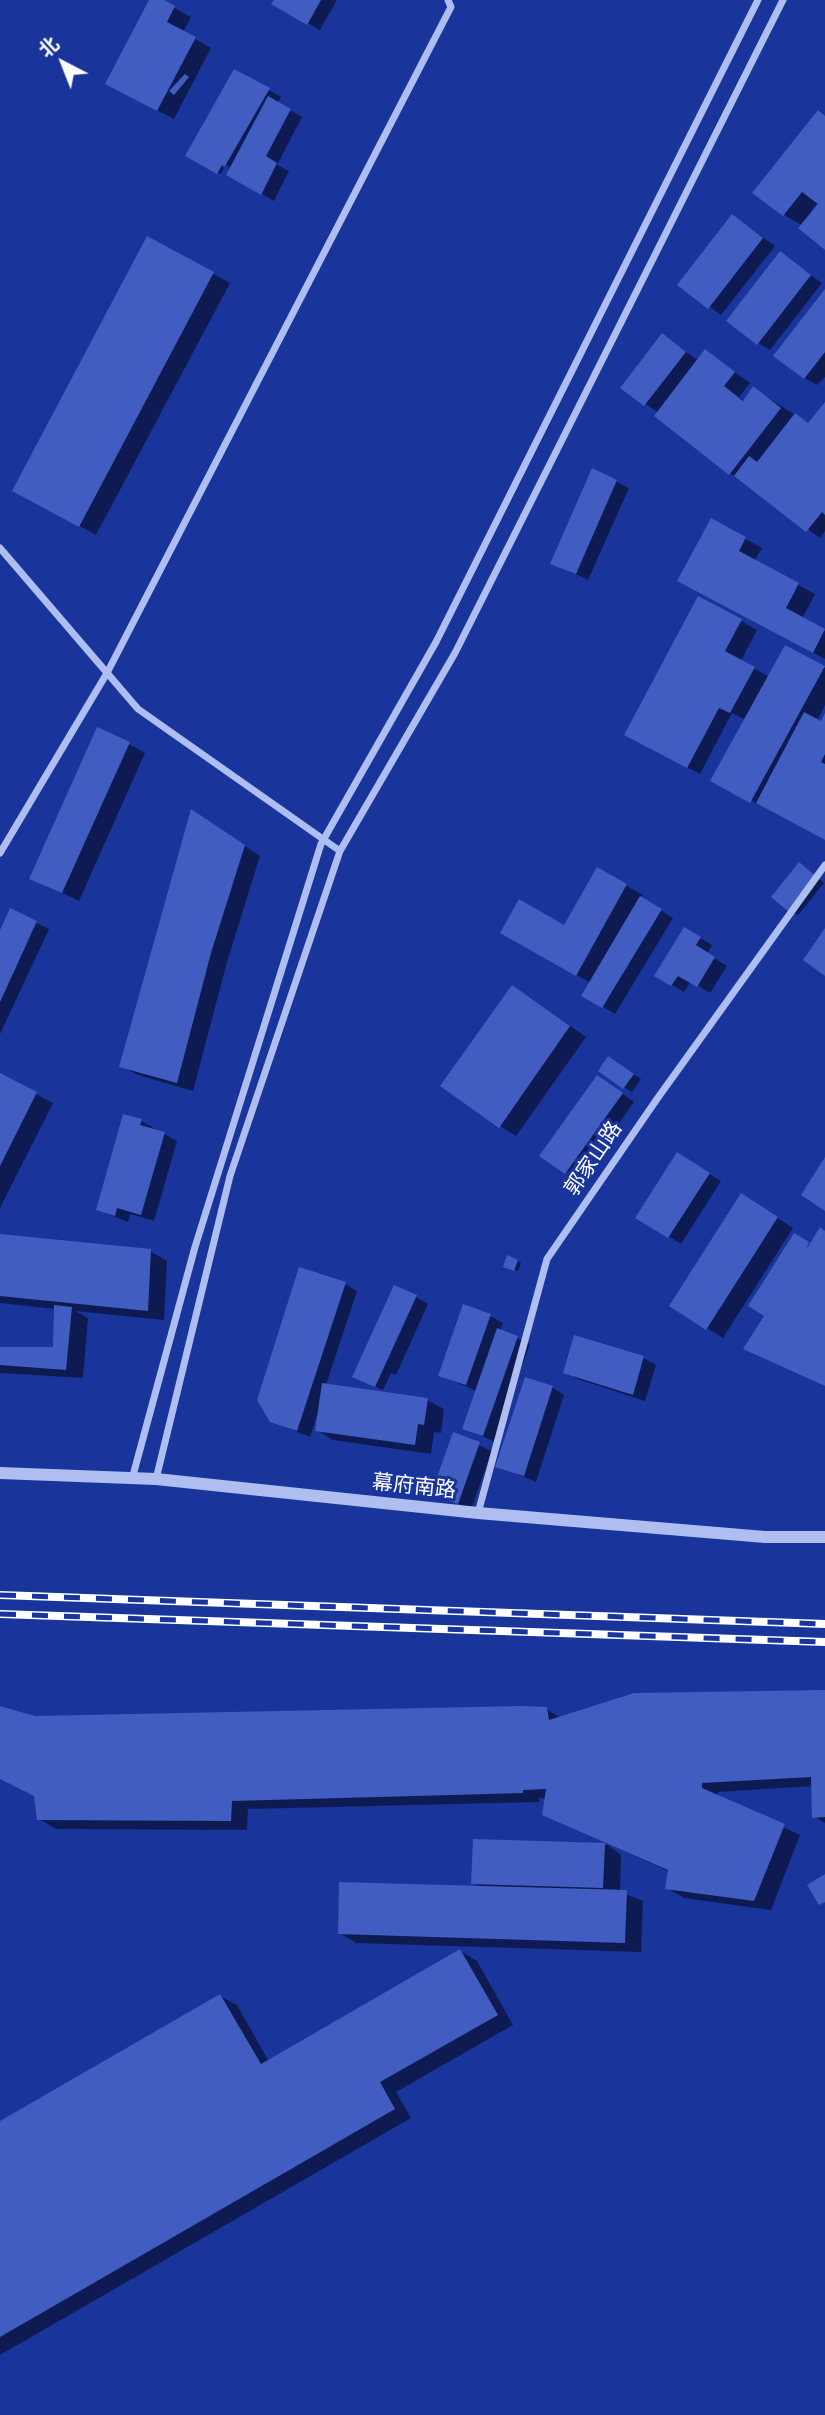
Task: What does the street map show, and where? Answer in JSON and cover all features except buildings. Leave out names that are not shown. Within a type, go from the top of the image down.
[{"type":"street","points":[[0,853],[107,673],[451,8],[448,0]]},
{"type":"street","points":[[132,1479],[195,1248],[321,844],[436,642],[758,0]]},
{"type":"street","points":[[156,1479],[230,1176],[340,852],[455,653],[783,0]]},
{"type":"street","points":[[0,548],[138,709],[340,852]]},
{"type":"street","name":"郭家山路","points":[[478,1513],[547,1259],[665,1087],[825,865]]},
{"type":"street","name":"幕府南路","points":[[0,1473],[156,1479],[478,1513],[765,1537],[825,1537]]},
{"type":"railway","points":[[0,1595],[825,1624]]},
{"type":"railway","points":[[0,1614],[825,1642]]}]
